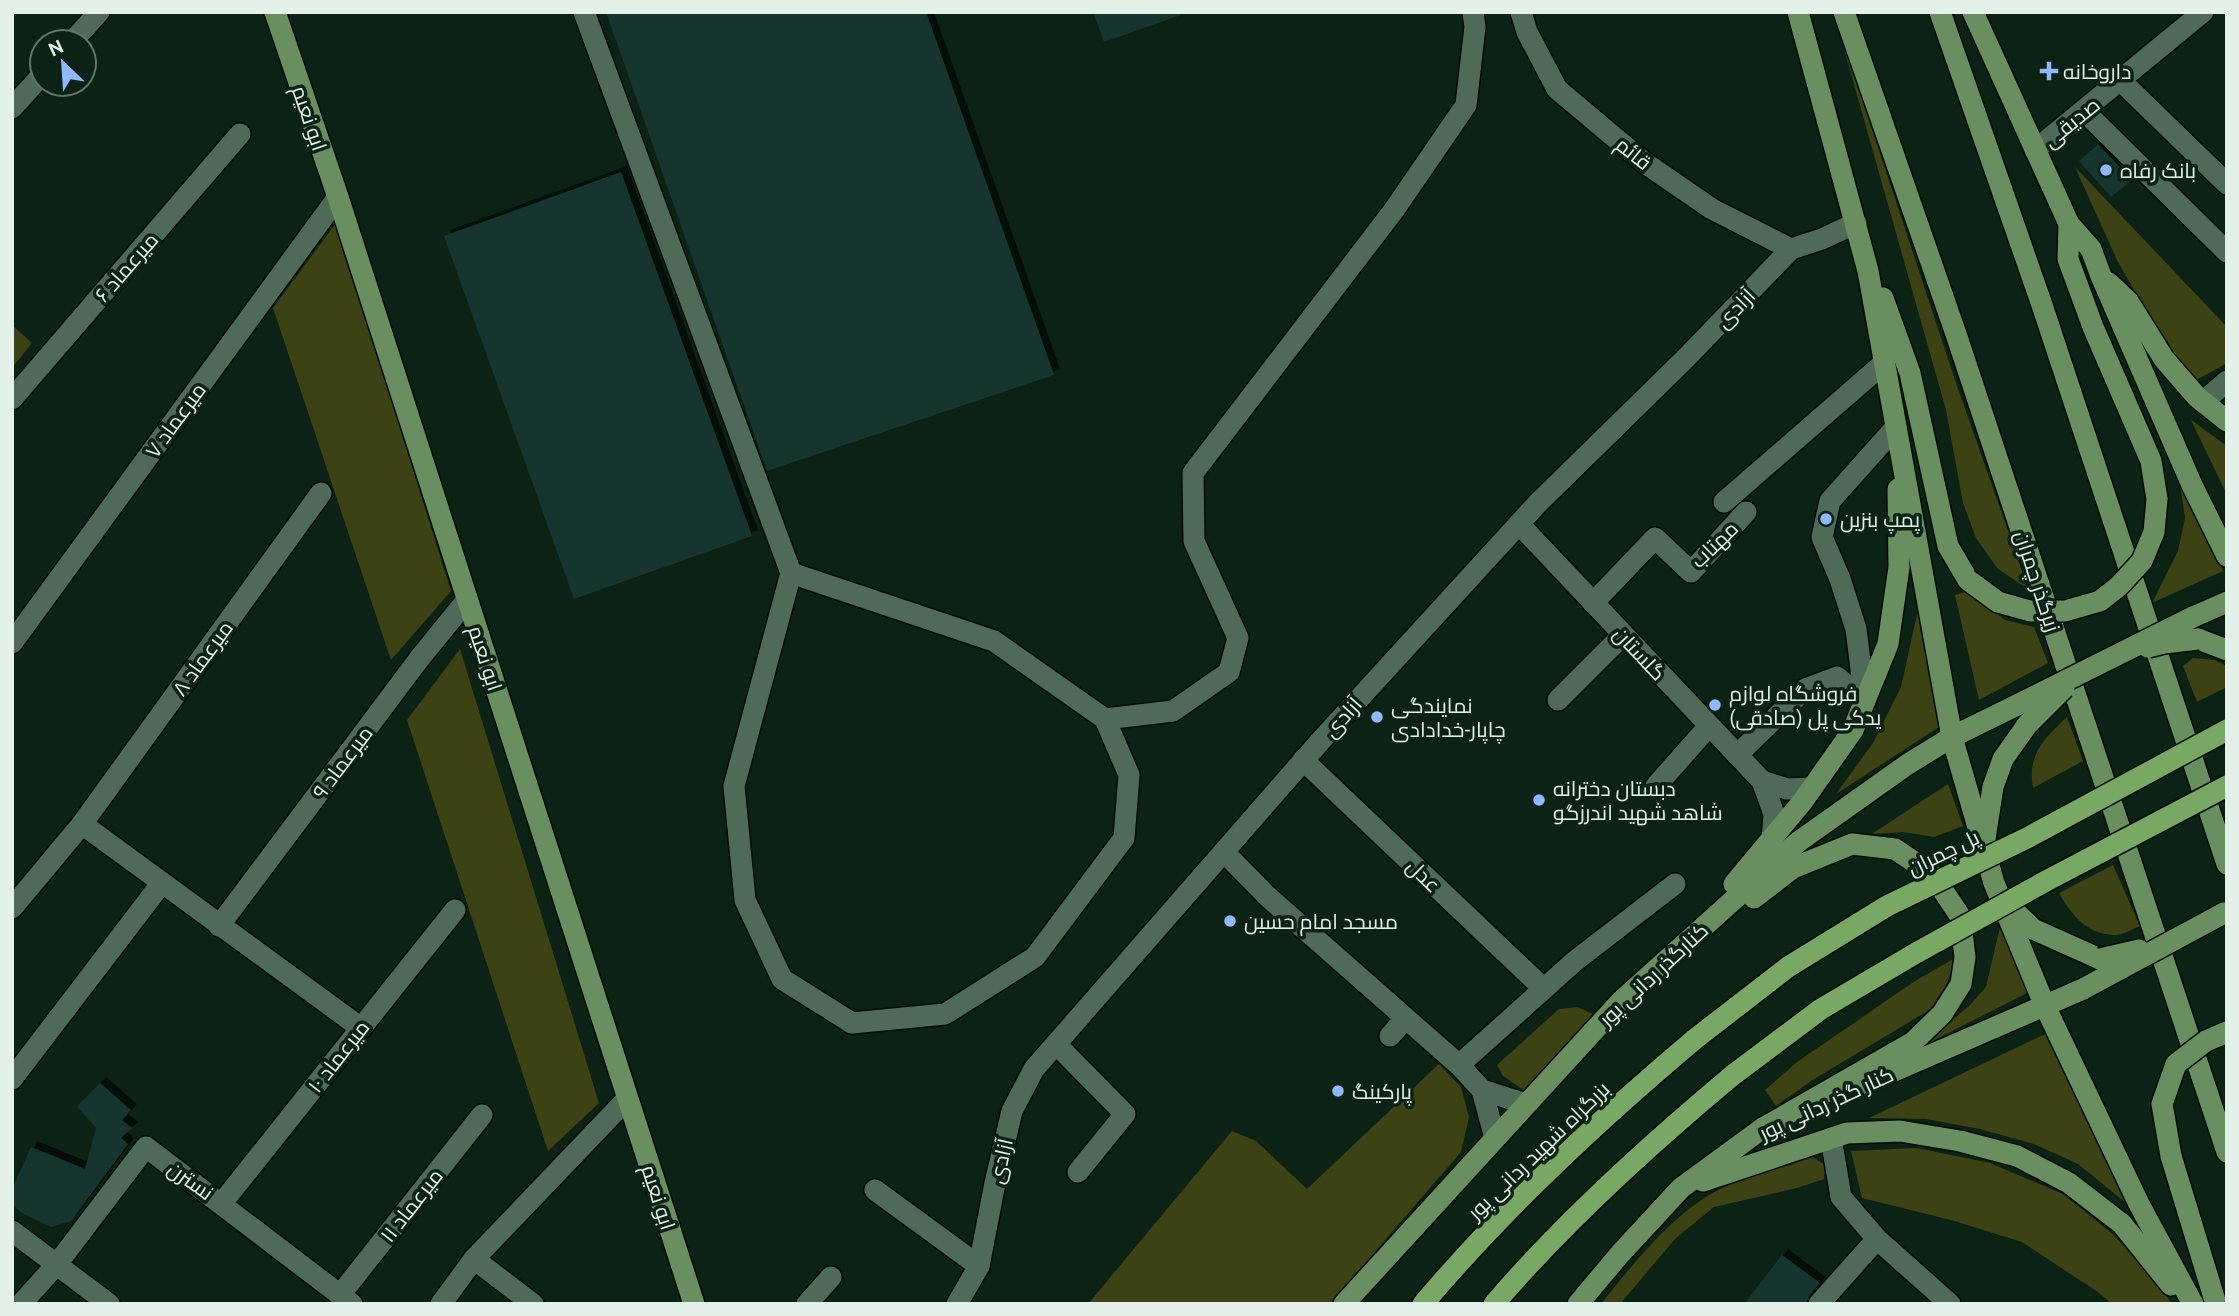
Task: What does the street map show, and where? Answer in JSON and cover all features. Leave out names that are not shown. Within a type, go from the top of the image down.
[{"type":"highway","name":"پل چمران","points":[[1695,1039],[1788,967],[1888,906],[2027,838],[2227,730]]},
{"type":"highway","points":[[1494,1304],[1570,1223],[1687,1113],[1821,1009],[2046,881],[2227,786]]},
{"type":"highway","name":"بزرگراه شهید ردانی پور","points":[[1423,1304],[1464,1256],[1548,1171],[1601,1120],[1695,1039]]},
{"type":"main road","name":"ابو نعیم","points":[[275,12],[338,197],[694,1304]]},
{"type":"main road","points":[[1798,12],[1868,271],[1952,737],[1984,846],[2000,896],[2045,1006],[2138,1203],[2193,1304]]},
{"type":"main road","name":"زیرگذر چمران","points":[[1844,12],[1956,334],[2227,1152]]},
{"type":"main road","points":[[1940,12],[2046,318],[2227,864]]},
{"type":"main road","points":[[1973,12],[2068,224],[2091,249],[2192,485],[2227,556]]},
{"type":"main road","points":[[1856,223],[1910,373],[1948,546],[1968,580],[1998,602],[2030,611],[2065,611],[2100,601],[2119,586],[2142,561],[2154,532],[2157,499],[2151,461],[2093,327],[2068,259],[2068,224]]},
{"type":"main road","points":[[2101,276],[2128,301],[2164,359],[2203,402],[2227,421]]},
{"type":"main road","points":[[1621,1001],[1660,956],[1740,879],[1812,788],[1853,730],[1888,644],[1899,567],[1896,427]]},
{"type":"main road","points":[[2116,655],[2227,602]]},
{"type":"main road","points":[[2116,655],[2164,643],[2198,639],[2227,650]]},
{"type":"main road","name":"کنارگذر ردانی پور","points":[[1344,1304],[1621,1001],[1798,842],[1908,764],[1952,737],[2116,655]]},
{"type":"main road","points":[[1984,846],[1993,787],[2003,759],[2027,725],[2078,674]]},
{"type":"main road","points":[[1621,1001],[1793,868],[1852,844],[1895,849],[1933,874],[1960,916],[1965,957],[1961,984],[1942,1014],[1913,1042],[1763,1129]]},
{"type":"main road","points":[[2000,896],[2033,929],[2100,958],[2165,945]]},
{"type":"main road","name":"کنار گذر ردانی پور","points":[[1578,1304],[1681,1188],[1763,1129],[2083,989],[2226,912]]},
{"type":"main road","points":[[2216,1304],[2171,1156],[2162,1104],[2176,1064],[2206,1041],[2227,1032]]},
{"type":"main road","points":[[1681,1188],[1847,1133],[1900,1132],[1960,1141],[2017,1156],[2069,1183],[2122,1224],[2185,1304]]},
{"type":"street","points":[[85,28],[99,12]]},
{"type":"street","points":[[583,12],[791,573],[734,786],[745,900],[782,979],[852,1023],[945,1014],[1035,957],[1124,838],[1129,775],[1105,719],[994,641],[791,573]]},
{"type":"street","points":[[1105,719],[1172,711],[1229,672],[1238,638],[1194,541],[1193,473],[1394,210],[1466,105],[1475,27],[1473,12]]},
{"type":"street","points":[[1524,22],[1541,12]]},
{"type":"street","name":"صدیقی","points":[[2035,150],[2203,12]]},
{"type":"street","name":"قائم","points":[[1524,22],[1558,89],[1645,163],[1713,209],[1791,249]]},
{"type":"street","points":[[2121,81],[2227,184]]},
{"type":"street","points":[[12,108],[28,90]]},
{"type":"street","points":[[2084,111],[2227,252]]},
{"type":"street","name":"میرعماد ۶","points":[[12,400],[240,134]]},
{"type":"street","name":"میرعماد ۷","points":[[12,643],[338,197]]},
{"type":"street","name":"آزادی","points":[[957,1304],[979,1266],[1012,1111],[1034,1069],[1303,761],[1519,524],[1791,249],[1822,239],[1856,223]]},
{"type":"street","points":[[1724,502],[1884,363]]},
{"type":"street","points":[[2203,402],[2227,381]]},
{"type":"street","points":[[1865,701],[1856,629],[1840,579],[1822,537],[1830,501],[1896,427]]},
{"type":"street","name":"میرعماد ۸","points":[[12,908],[82,824],[321,493]]},
{"type":"street","name":"مهتاب","points":[[1593,603],[1655,538],[1690,572],[1746,512]]},
{"type":"street","name":"گلستان","points":[[1519,524],[1762,781]]},
{"type":"street","name":"میرعماد ۹","points":[[219,926],[419,659],[467,600]]},
{"type":"street","points":[[1558,700],[1623,635]]},
{"type":"street","points":[[1737,755],[1805,689],[1837,677],[1865,701]]},
{"type":"street","points":[[1656,786],[1709,726]]},
{"type":"street","name":"عدل","points":[[1303,761],[1544,989]]},
{"type":"street","points":[[1762,781],[1787,789],[1812,788]]},
{"type":"street","points":[[1762,781],[1774,814],[1772,840]]},
{"type":"street","points":[[82,824],[361,1028]]},
{"type":"street","points":[[1224,852],[1267,895],[1459,1065],[1482,1090],[1494,1138]]},
{"type":"street","points":[[12,1079],[161,884]]},
{"type":"street","points":[[1459,1065],[1575,961],[1675,884]]},
{"type":"street","name":"میرعماد ۱۰","points":[[222,1203],[454,910]]},
{"type":"street","points":[[1390,1036],[1405,1019]]},
{"type":"street","points":[[1056,1044],[1125,1114],[1078,1172]]},
{"type":"street","points":[[1482,1090],[1526,1104]]},
{"type":"street","points":[[441,1304],[474,1259],[627,1099]]},
{"type":"street","name":"میرعماد ۱۱","points":[[346,1299],[482,1115]]},
{"type":"street","points":[[1831,1138],[1841,1197],[1877,1239],[1950,1304]]},
{"type":"street","name":"نسترن","points":[[57,1264],[146,1147],[346,1299]]},
{"type":"street","points":[[875,1189],[979,1266]]},
{"type":"street","points":[[12,1231],[109,1304]]},
{"type":"street","points":[[1819,1304],[1877,1239]]},
{"type":"street","points":[[474,1259],[533,1304]]},
{"type":"street","points":[[21,1304],[57,1264]]},
{"type":"street","points":[[807,1304],[831,1277]]},
{"type":"green space","points":[[1835,17],[1957,386],[2029,590],[1998,569],[1976,538],[1963,503],[1946,410]]},
{"type":"green space","points":[[2075,167],[2227,327],[2227,363],[2191,383],[2156,329],[2117,260]]},
{"type":"green space","points":[[336,223],[451,591],[391,660],[273,308]]},
{"type":"green space","points":[[12,325],[32,343],[12,368]]},
{"type":"green space","points":[[2191,420],[2227,446],[2227,495]]},
{"type":"green space","points":[[2180,485],[2223,571],[2152,603],[2178,551],[2185,518]]},
{"type":"green space","points":[[1969,591],[2005,620],[2034,627],[2048,663],[1979,700],[1955,595]]},
{"type":"green space","points":[[1918,610],[1939,727],[1836,794],[1873,743],[1901,687]]},
{"type":"green space","points":[[460,649],[599,1103],[548,1151],[407,720]]},
{"type":"green space","points":[[2193,658],[2214,660],[2227,666],[2227,687],[2197,702],[2183,666]]},
{"type":"green space","points":[[2067,717],[2083,761],[2033,788],[2035,756],[2045,740]]},
{"type":"green space","points":[[1948,784],[1963,826],[1934,837],[1903,832],[1872,834]]},
{"type":"green space","points":[[2113,865],[2140,926],[2117,935],[2095,931],[2080,922],[2059,893]]},
{"type":"green space","points":[[2000,927],[2029,992],[1917,1049],[1968,1007],[1986,987]]},
{"type":"green space","points":[[1955,958],[1947,984],[1931,1009],[1811,1081],[1776,1106],[1765,1090],[1797,1062],[1915,981]]},
{"type":"green space","points":[[1577,1007],[1593,1014],[1525,1091],[1503,1076],[1497,1065],[1559,1009]]},
{"type":"green space","points":[[2045,1034],[2131,1207],[2078,1164],[2034,1144],[1980,1129],[1926,1119],[1869,1118]]},
{"type":"green space","points":[[1439,1064],[1461,1087],[1469,1117],[1461,1152],[1330,1304],[1088,1304],[1232,1131],[1256,1141],[1307,1189]]},
{"type":"green space","points":[[1917,1148],[1990,1163],[2063,1194],[2114,1235],[2172,1304],[2112,1304],[2022,1242],[1951,1220],[1862,1198],[1851,1151]]},
{"type":"green space","points":[[1811,1156],[1825,1165],[1824,1179],[1714,1207],[1675,1239],[1620,1304],[1601,1304],[1655,1240],[1703,1199],[1742,1179]]},
{"type":"building","points":[[606,12],[926,12],[1054,375],[767,471]]},
{"type":"building","points":[[1093,12],[1180,12],[1181,15],[1104,42]]},
{"type":"building","name":"بانک رفاه","points":[[2098,144],[2132,180],[2111,197],[2079,161]]},
{"type":"building","points":[[621,172],[752,536],[574,599],[444,236]]},
{"type":"building","points":[[100,1083],[131,1110],[122,1120],[132,1128],[121,1138],[128,1144],[71,1221],[51,1227],[12,1205],[12,1189],[31,1147],[85,1169],[96,1128],[77,1106]]},
{"type":"building","points":[[1782,1255],[1820,1283],[1806,1304],[1744,1304]]},
{"type":"place","name":"داروخانه","points":[[2049,71]]},
{"type":"place","name":"بانک رفاه","points":[[2106,170]]},
{"type":"place","name":"پمپ بنزین","points":[[1826,519]]},
{"type":"place","name":"فروشگاه لوازم یدکی پل (صادقی)","points":[[1715,705]]},
{"type":"place","name":"نمایندگی چاپار-خدادادی","points":[[1377,717]]},
{"type":"place","name":"دبستان دخترانه شاهد شهید اندرزگو","points":[[1539,800]]},
{"type":"place","name":"مسجد امام حسین","points":[[1230,921]]},
{"type":"place","name":"پارکینگ","points":[[1338,1091]]}]
